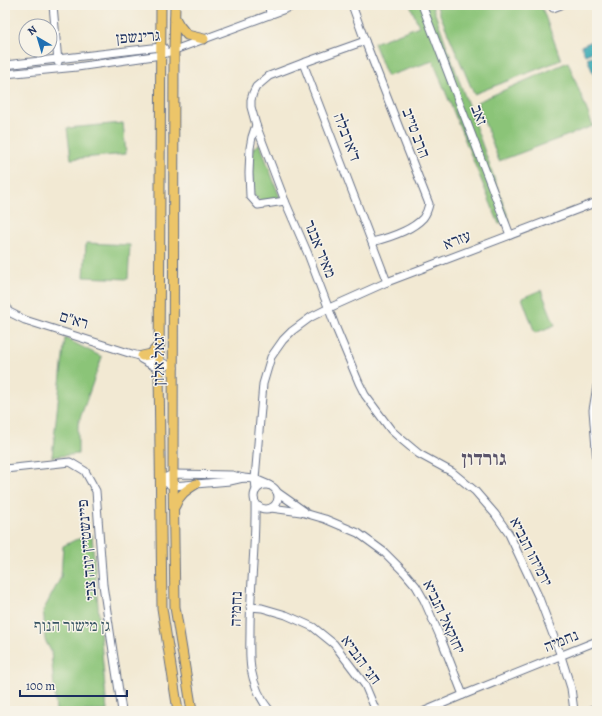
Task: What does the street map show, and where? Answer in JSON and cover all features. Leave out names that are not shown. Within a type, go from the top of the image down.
[{"type":"main road","name":"יגאל אלון","points":[[161,5],[159,365],[162,608],[178,711]]},
{"type":"main road","name":"יגאל אלון","points":[[175,5],[173,474],[175,607],[192,711]]},
{"type":"main road","points":[[175,18],[187,35],[204,39]]},
{"type":"main road","points":[[142,356],[151,354],[160,344]]},
{"type":"main road","points":[[174,509],[180,496],[188,488],[196,484]]},
{"type":"street","points":[[53,5],[59,68]]},
{"type":"street","points":[[269,5],[270,15]]},
{"type":"street","points":[[174,50],[296,5]]},
{"type":"street","name":"הרב טייב","points":[[352,5],[429,204],[427,212],[422,219],[412,227],[384,239],[372,242]]},
{"type":"street","name":"זאב","points":[[422,5],[510,235]]},
{"type":"street","points":[[551,5],[553,8],[560,5]]},
{"type":"street","points":[[303,63],[365,41]]},
{"type":"street","name":"גרינשפן","points":[[5,65],[57,59],[174,50]]},
{"type":"street","name":"גרינשפן","points":[[5,74],[59,68],[161,51]]},
{"type":"street","name":"מאיר אבנר","points":[[303,63],[269,76],[256,87],[251,100],[256,125],[328,308]]},
{"type":"street","name":"ד'ארבלה","points":[[303,63],[387,282]]},
{"type":"street","name":"מאיר אבנר","points":[[256,125],[252,137],[249,159],[250,196],[258,205],[285,201]]},
{"type":"street","name":"עזרא","points":[[328,308],[387,282],[597,202]]},
{"type":"street","points":[[5,304],[7,306],[6,314]]},
{"type":"street","points":[[160,480],[173,474],[232,475],[255,479],[275,489],[278,499],[275,506],[264,510],[255,503],[254,496],[256,490],[255,479],[263,384],[271,357],[283,340],[292,331],[311,317],[328,308]]},
{"type":"street","name":"ירמיהו הנביא","points":[[328,308],[365,395],[391,430],[419,454],[452,472],[475,491],[495,514],[509,534],[538,598],[561,656],[571,688],[574,711]]},
{"type":"street","name":"רא\"ם","points":[[6,314],[132,354],[159,365],[174,368]]},
{"type":"street","name":"רא\"ם","points":[[132,354],[142,356],[159,365]]},
{"type":"street","points":[[597,386],[593,410],[597,462]]},
{"type":"street","name":"פיינשטיין יונה צבי","points":[[5,469],[70,462],[85,471],[96,491],[103,585],[122,711]]},
{"type":"street","points":[[160,480],[173,486],[230,481],[243,478]]},
{"type":"street","points":[[256,490],[262,486],[269,485]]},
{"type":"street","name":"יחזקאל הנביא","points":[[277,492],[307,514]]},
{"type":"street","name":"נחמיה","points":[[255,503],[256,521],[250,607],[250,657],[251,669],[259,694],[270,711]]},
{"type":"street","name":"יחזקאל הנביא","points":[[271,508],[289,510],[324,519],[358,533],[384,552],[416,586],[424,600],[463,695]]},
{"type":"street","name":"חגי הנביא","points":[[250,607],[262,608],[286,615],[313,627],[334,644],[365,685],[376,711]]},
{"type":"street","name":"נחמיה","points":[[425,711],[597,641]]},
{"type":"street","points":[[589,711],[597,708]]},
{"type":"green space","points":[[410,5],[432,5],[510,222],[499,224],[433,61],[387,76],[374,43],[419,26]]},
{"type":"green space","points":[[436,5],[541,5],[561,60],[474,94]]},
{"type":"green space","points":[[568,62],[593,126],[499,161],[477,102]]},
{"type":"green space","points":[[123,123],[126,154],[71,159],[67,128]]},
{"type":"green space","points":[[260,144],[280,198],[261,201],[254,196],[252,172],[253,148]]},
{"type":"green space","points":[[86,243],[130,245],[128,279],[84,277]]},
{"type":"green space","points":[[541,290],[555,325],[535,333],[522,298]]},
{"type":"green space","points":[[65,338],[102,357],[78,424],[78,454],[52,457]]},
{"type":"green space","name":"גן מישור הנוף","points":[[92,535],[107,711],[56,711],[51,651],[45,640],[43,611],[61,577],[63,546],[75,540]]},
{"type":"water","points":[[597,39],[597,50],[585,55],[581,46]]},
{"type":"water","points":[[597,54],[597,83],[587,58]]},
{"type":"district","name":"גורדון","points":[[484,458]]}]
